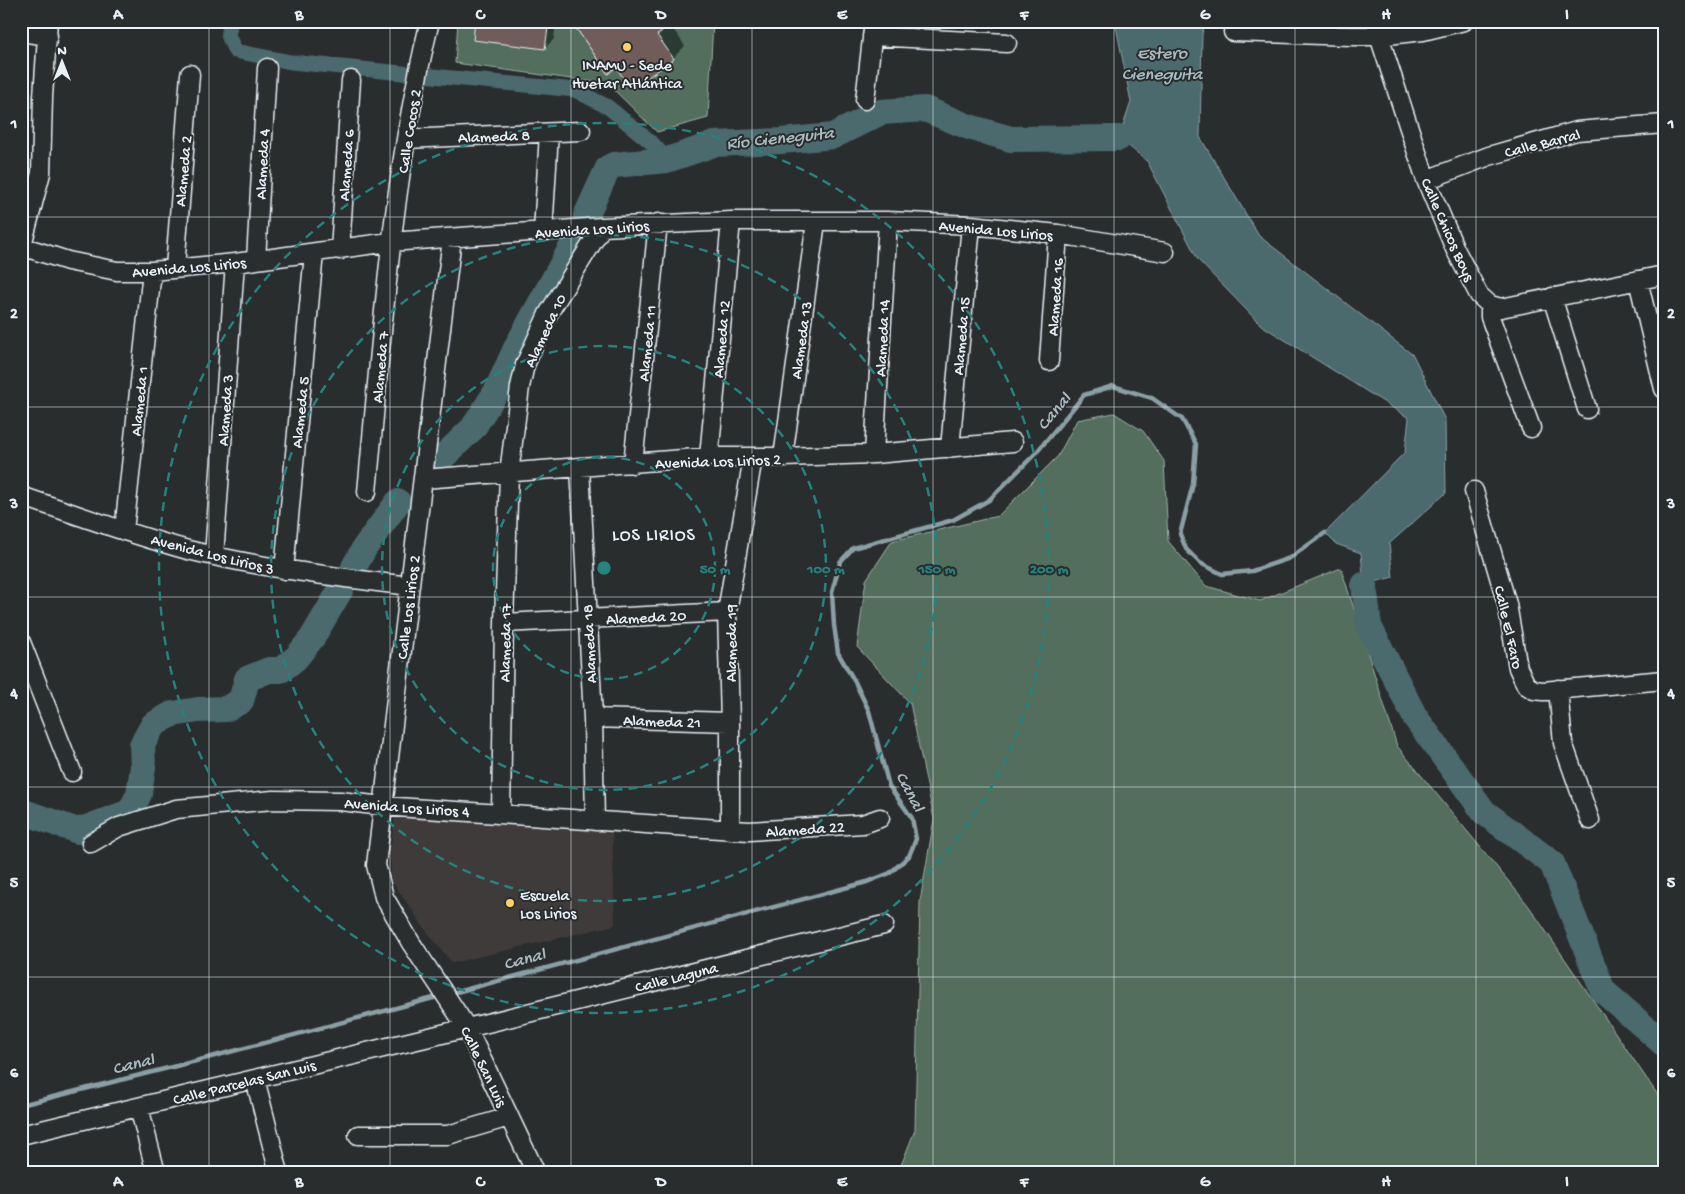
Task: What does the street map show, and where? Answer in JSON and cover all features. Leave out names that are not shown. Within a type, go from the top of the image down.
[{"type":"street","name":"Calle Cocos 2","points":[[390,242],[412,102],[430,21]]},
{"type":"street","points":[[1233,32],[1352,36],[1377,29],[1423,31],[1464,21]]},
{"type":"street","points":[[21,32],[48,29],[43,98],[41,173],[22,248]]},
{"type":"street","points":[[865,100],[873,29],[1007,43]]},
{"type":"street","name":"Calle Chicos Boys","points":[[1377,29],[1426,180],[1454,249],[1479,295],[1490,305]]},
{"type":"street","name":"Alameda 4","points":[[256,260],[267,68]]},
{"type":"street","name":"Alameda 2","points":[[175,268],[190,74]]},
{"type":"street","name":"Alameda 6","points":[[340,250],[351,80]]},
{"type":"street","name":"Calle Barral","points":[[1426,180],[1489,156],[1577,131],[1664,124]]},
{"type":"street","name":"Alameda 8","points":[[406,139],[581,131]]},
{"type":"street","points":[[543,232],[548,133]]},
{"type":"street","name":"Alameda 12","points":[[709,457],[731,221]]},
{"type":"street","name":"Avenida Los Lirios","points":[[22,248],[68,262],[117,271],[152,271],[235,263],[390,242],[658,223],[888,221],[971,225],[1058,234],[1165,252]]},
{"type":"street","name":"Alameda 14","points":[[874,454],[888,221]]},
{"type":"street","name":"Alameda 13","points":[[783,458],[816,222]]},
{"type":"street","name":"Alameda 11","points":[[633,464],[658,223]]},
{"type":"street","name":"Alameda 15","points":[[950,448],[971,225]]},
{"type":"street","name":"Alameda 10","points":[[509,473],[520,387],[525,366],[548,314],[602,227]]},
{"type":"street","name":"Alameda 16","points":[[1050,361],[1058,234]]},
{"type":"street","name":"Calle Los Lirios 2","points":[[425,965],[384,897],[376,865],[452,238]]},
{"type":"street","name":"Alameda 7","points":[[367,492],[390,242]]},
{"type":"street","name":"Alameda 5","points":[[284,570],[314,253]]},
{"type":"street","name":"Alameda 3","points":[[214,556],[235,263]]},
{"type":"street","name":"Alameda 1","points":[[124,531],[152,271]]},
{"type":"street","points":[[1531,428],[1490,317],[1490,305],[1501,308],[1664,275]]},
{"type":"street","points":[[1638,280],[1664,389]]},
{"type":"street","points":[[1552,297],[1587,408]]},
{"type":"street","name":"Avenida Los Lirios 2","points":[[423,479],[709,457],[783,458],[874,454],[1013,442]]},
{"type":"street","name":"Alameda 19","points":[[730,830],[728,612],[753,457]]},
{"type":"street","name":"Alameda 18","points":[[580,467],[586,618],[593,718],[595,821]]},
{"type":"street","name":"Alameda 17","points":[[501,813],[509,473]]},
{"type":"street","name":"Calle El Faro","points":[[1474,491],[1507,604],[1518,668],[1526,685],[1534,690],[1542,691],[1664,680]]},
{"type":"street","name":"Avenida Los Lirios 3","points":[[21,496],[124,531],[214,556],[284,570],[410,586]]},
{"type":"street","name":"Alameda 20","points":[[504,623],[728,612]]},
{"type":"street","points":[[21,642],[72,772]]},
{"type":"street","points":[[1558,689],[1563,743],[1590,820]]},
{"type":"street","name":"Alameda 21","points":[[593,718],[730,722]]},
{"type":"street","name":"Avenida Los Lirios 4","points":[[91,844],[119,827],[176,809],[273,800],[340,801],[382,806],[730,830]]},
{"type":"street","name":"Alameda 22","points":[[730,830],[749,831],[864,824],[880,818]]},
{"type":"street","name":"Calle Laguna","points":[[467,1028],[884,925]]},
{"type":"street","name":"Calle San Luis","points":[[425,965],[467,1028],[536,1173]]},
{"type":"street","name":"Calle Parcelas San Luis","points":[[21,1135],[467,1028]]},
{"type":"street","points":[[255,1079],[279,1173]]},
{"type":"street","points":[[139,1107],[156,1173]]},
{"type":"street","points":[[358,1135],[448,1135],[509,1117]]},
{"type":"shaded area","name":"Escuela Los Lirios","points":[[395,816],[612,829],[615,925],[452,963],[428,933],[391,880],[390,851]]},
{"type":"green space","points":[[458,21],[571,21],[607,73],[616,67],[631,88],[674,59],[657,35],[662,31],[655,21],[713,21],[708,118],[657,132],[608,84],[455,63]]},
{"type":"green space","points":[[1114,413],[1143,431],[1164,461],[1168,541],[1206,586],[1260,601],[1341,568],[1397,746],[1528,905],[1664,1104],[1664,1173],[898,1173],[915,1130],[920,902],[934,819],[910,703],[857,647],[866,580],[892,541],[998,516],[1058,456],[1077,420]]},
{"type":"water","name":"Estero Cieneguita","points":[[1115,21],[1205,21],[1202,34],[1200,137],[1259,236],[1413,355],[1445,420],[1446,493],[1389,544],[1393,577],[1364,585],[1361,553],[1336,544],[1325,533],[1405,452],[1409,418],[1261,325],[1198,260],[1147,161],[1119,138],[1131,102]]},
{"type":"building","points":[[475,21],[549,21],[545,49],[473,40]]},
{"type":"building","name":"INAMU - Sede Huetar Atlántica","points":[[571,21],[655,21],[662,32],[657,35],[674,59],[631,89],[616,67],[608,74]]},
{"type":"building","points":[[879,21],[921,21],[921,32],[879,31]]},
{"type":"waterway","points":[[231,21],[228,35],[235,51],[291,62],[575,90],[608,107],[653,144],[667,160]]},
{"type":"waterway","name":"Río Cieneguita","points":[[586,216],[608,168],[614,165],[667,160],[714,144],[781,141],[833,136],[881,112],[925,109],[969,127],[1011,139],[1119,138]]},
{"type":"waterway","name":"Río Cieneguita","points":[[442,458],[473,428],[496,392],[518,344],[575,241]]},
{"type":"waterway","name":"Canal","points":[[449,994],[867,882],[890,873],[909,856],[916,839],[912,818],[889,786],[869,711],[838,653],[832,592],[840,562],[853,548],[953,520],[989,500],[1036,453],[1084,395],[1113,386],[1152,398],[1182,419],[1196,444],[1193,484],[1180,534],[1186,549],[1200,563],[1222,574],[1252,571],[1290,558],[1325,533]]},
{"type":"waterway","name":"Río Cieneguita","points":[[354,567],[365,547],[398,502]]},
{"type":"waterway","name":"Estero Cieneguita","points":[[1364,585],[1369,626],[1415,717],[1484,812],[1552,863],[1603,991],[1664,1044]]},
{"type":"waterway","name":"Río Cieneguita","points":[[21,811],[78,831],[130,812],[139,794],[143,767],[142,745],[153,725],[172,714],[198,710],[226,709],[241,701],[247,679],[269,670],[281,670],[296,658],[312,638],[341,589]]},
{"type":"waterway","name":"Canal","points":[[21,1105],[441,996]]},
{"type":"place","name":"INAMU - Sede Huetar Atlántica","points":[[627,47]]},
{"type":"place","name":"Escuela Los Lirios","points":[[510,903]]},
{"type":"district","name":"LOS LIRIOS","points":[[654,534]]}]
